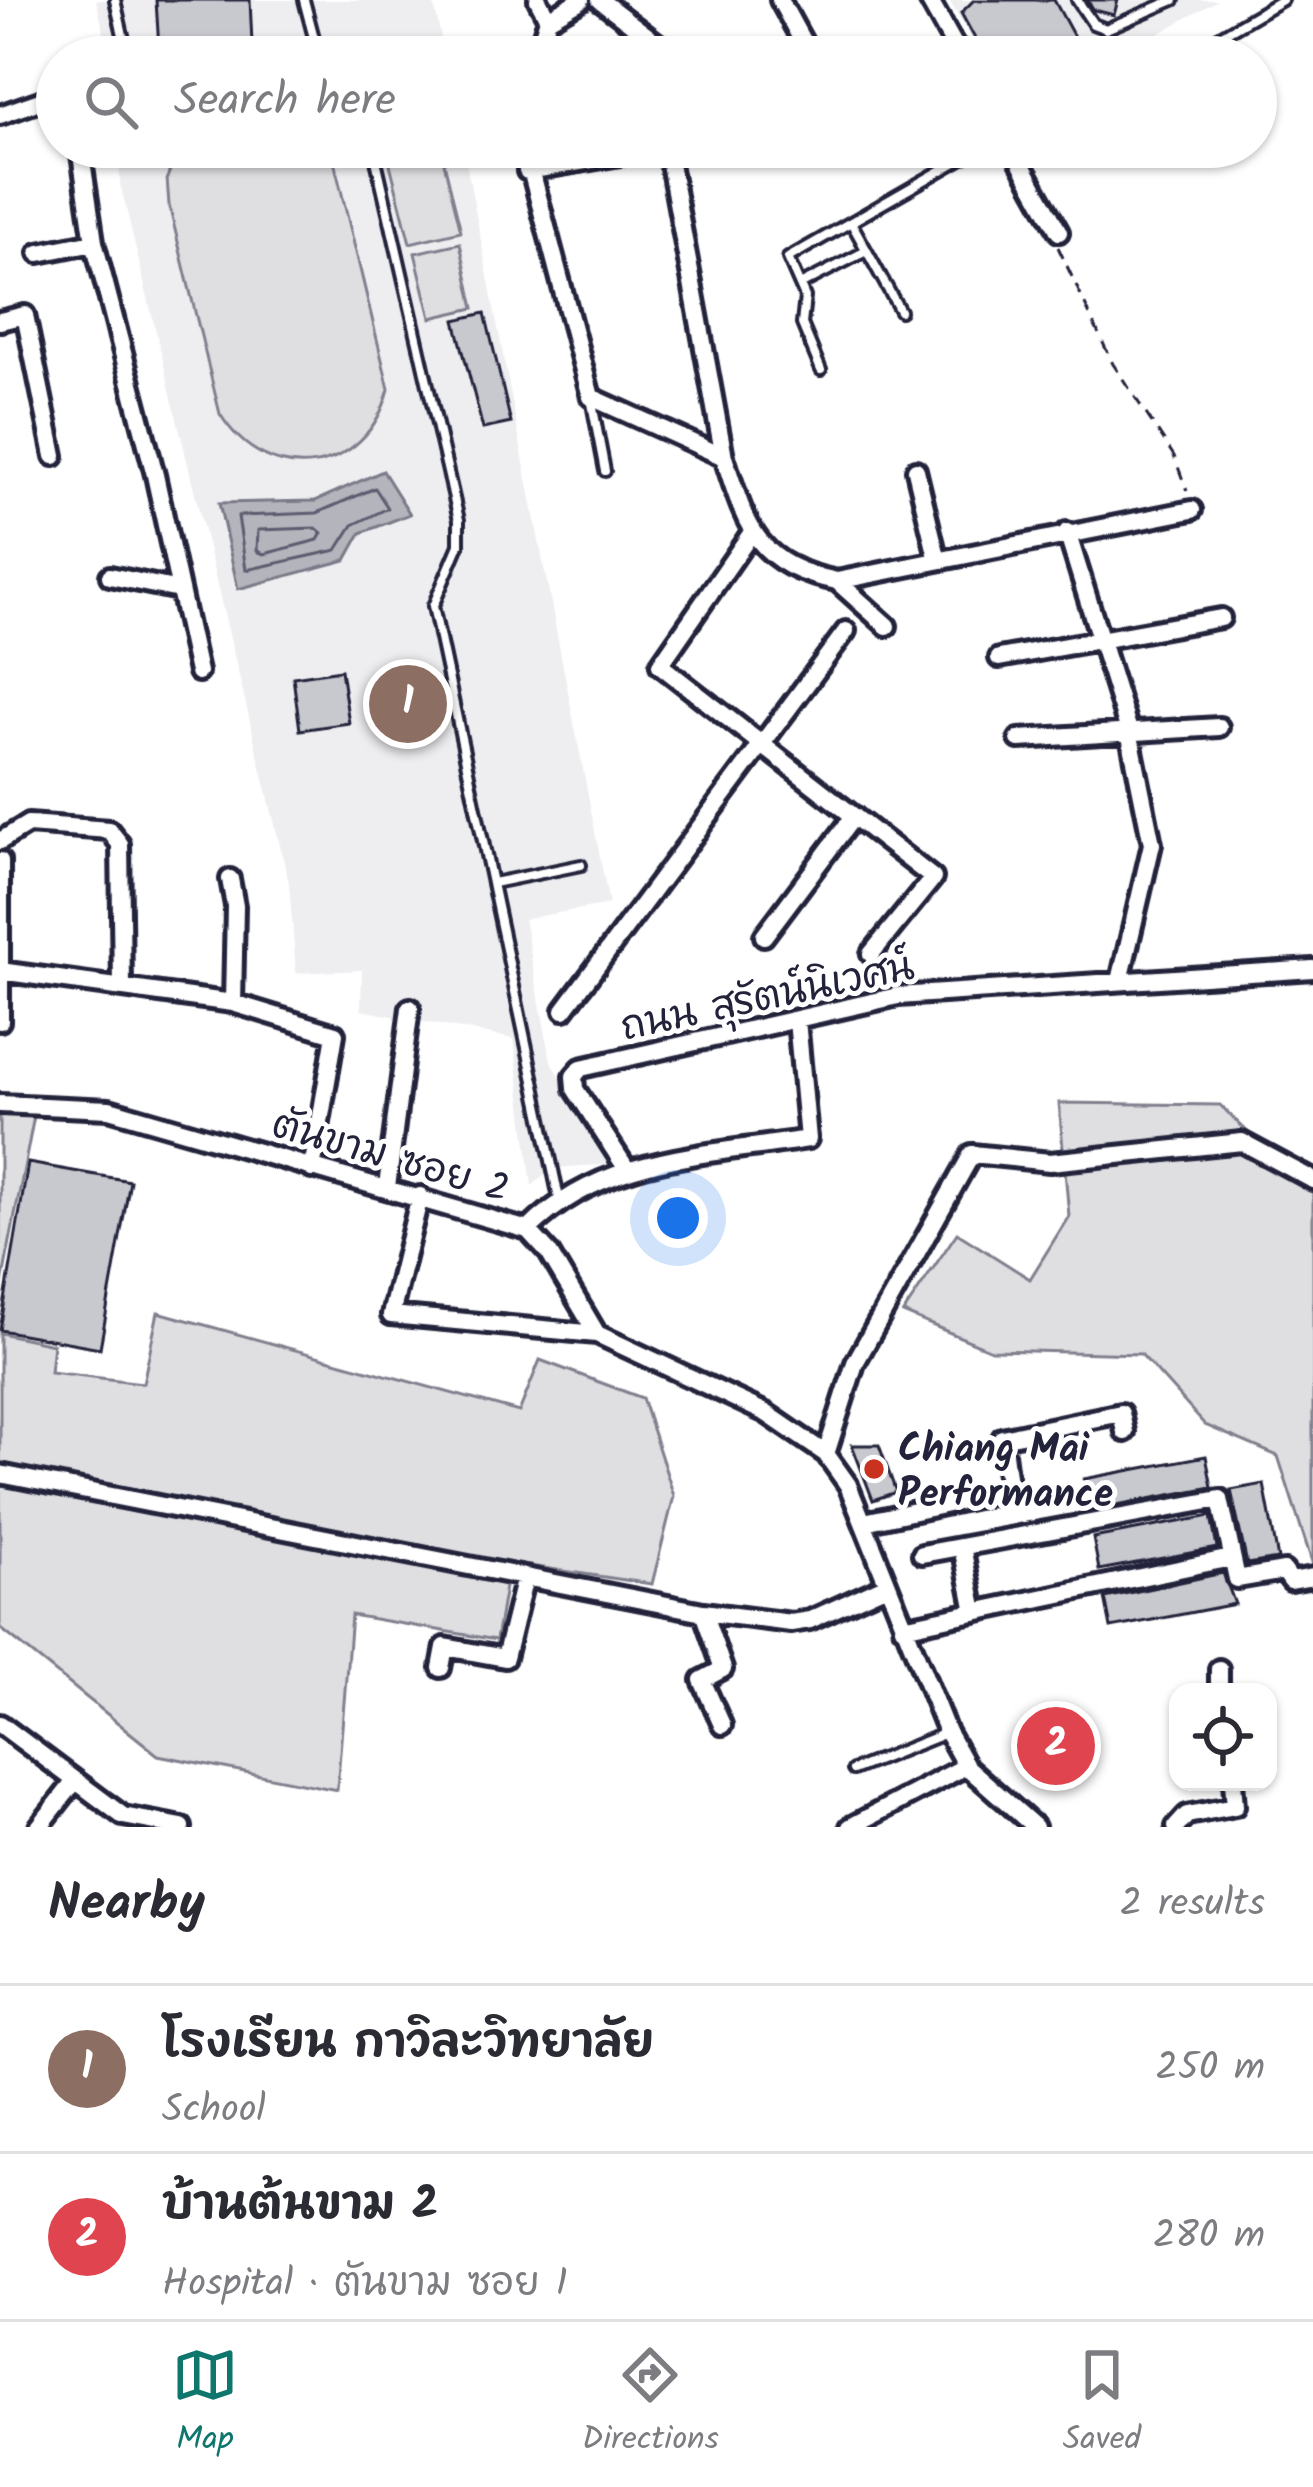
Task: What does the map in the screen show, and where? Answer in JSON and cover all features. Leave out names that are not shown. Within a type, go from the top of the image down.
[{"type":"street","points":[[538,0],[548,19]]},
{"type":"street","points":[[543,36],[548,19],[581,0]]},
{"type":"street","points":[[600,0],[647,36]]},
{"type":"street","points":[[780,0],[800,36]]},
{"type":"street","points":[[929,0],[949,36]]},
{"type":"street","points":[[0,115],[36,102]]},
{"type":"street","points":[[83,168],[94,242],[197,672]]},
{"type":"street","points":[[527,168],[591,397],[724,457]]},
{"type":"street","points":[[527,171],[544,168]]},
{"type":"street","points":[[671,168],[724,457],[750,535],[785,565],[837,581],[887,626]]},
{"type":"street","points":[[1028,168],[1059,232]]},
{"type":"street","points":[[38,253],[94,242]]},
{"type":"street","points":[[0,321],[25,315],[54,456]]},
{"type":"street","points":[[916,470],[937,557]]},
{"type":"street","points":[[837,581],[937,557],[1192,510]]},
{"type":"street","points":[[1067,532],[1129,731],[1151,844],[1120,981]]},
{"type":"street","points":[[750,535],[660,665],[933,878],[871,954]]},
{"type":"street","points":[[110,577],[178,590]]},
{"type":"street","points":[[999,658],[1221,618]]},
{"type":"street","points":[[564,1010],[846,631]]},
{"type":"street","points":[[1019,739],[1219,727]]},
{"type":"street","points":[[764,936],[854,816]]},
{"type":"street","points":[[0,841],[28,824],[109,830],[120,844],[122,985]]},
{"type":"street","points":[[0,861],[0,1021]]},
{"type":"street","points":[[230,879],[235,906],[233,1003]]},
{"type":"street","name":"ถนน สุรัตน์นิเวศน์","points":[[626,1168],[575,1090],[574,1076],[581,1068],[898,996],[1306,969]]},
{"type":"street","points":[[2,971],[233,1003],[335,1034],[312,1169]]},
{"type":"street","points":[[387,1187],[410,1008]]},
{"type":"street","points":[[528,1230],[560,1204],[626,1168],[808,1139],[797,1020]]},
{"type":"street","name":"ตันขาม ซอย 2","points":[[0,1104],[109,1108],[528,1230],[549,1253],[597,1334]]},
{"type":"street","points":[[826,1454],[855,1364],[972,1154],[1050,1162],[1243,1142],[1313,1180]]},
{"type":"street","points":[[420,1196],[391,1315],[597,1334],[766,1413],[826,1454],[864,1522],[903,1627],[966,1766],[1035,1827]]},
{"type":"street","points":[[864,1522],[1009,1491],[1002,1438],[1121,1413],[1125,1432]]},
{"type":"street","points":[[0,1474],[703,1612],[791,1623],[887,1585]]},
{"type":"street","points":[[922,1554],[1220,1499],[1238,1579],[1284,1571],[1291,1581],[1313,1577]]},
{"type":"street","points":[[962,1547],[975,1612]]},
{"type":"street","points":[[903,1627],[1231,1558]]},
{"type":"street","points":[[442,1668],[446,1647],[506,1658],[525,1577]]},
{"type":"street","points":[[703,1612],[723,1669],[702,1680],[722,1725]]},
{"type":"street","points":[[1219,1669],[1219,1683]]},
{"type":"street","points":[[0,1724],[123,1816],[182,1827]]},
{"type":"street","points":[[850,1827],[966,1766]]},
{"type":"street","points":[[39,1827],[75,1781]]},
{"type":"street","points":[[1176,1827],[1187,1815],[1235,1806],[1234,1791]]},
{"type":"lane","points":[[115,0],[123,36]]},
{"type":"lane","points":[[304,0],[313,36]]},
{"type":"lane","points":[[1077,0],[1094,24],[1106,29],[1174,0]]},
{"type":"lane","points":[[1220,36],[1282,0]]},
{"type":"lane","points":[[378,168],[460,520],[459,545],[433,606],[560,1204]]},
{"type":"lane","points":[[821,370],[802,324],[800,285],[788,258],[945,168]]},
{"type":"lane","points":[[851,222],[900,311]]},
{"type":"lane","points":[[800,285],[866,251]]},
{"type":"lane","points":[[591,397],[605,471]]},
{"type":"lane","points":[[493,883],[581,865]]},
{"type":"lane","points":[[854,1770],[947,1732]]},
{"type":"path","points":[[1059,232],[1058,255],[1113,364],[1174,456],[1192,510]]},
{"type":"shaded area","points":[[96,0],[433,0],[441,36],[105,36]]},
{"type":"shaded area","points":[[949,0],[1218,0],[1155,36],[969,36]]},
{"type":"shaded area","points":[[120,168],[467,168],[609,904],[524,919],[551,1061],[613,1164],[553,1168],[532,1186],[514,1039],[361,1010],[362,970],[296,973],[289,883]]},
{"type":"shaded area","points":[[171,168],[336,168],[389,389],[377,418],[360,441],[338,456],[289,463],[263,455],[240,439],[220,414],[169,205]]},
{"type":"shaded area","points":[[391,168],[445,168],[461,231],[410,243]]},
{"type":"shaded area","points":[[460,243],[474,308],[431,318],[415,253]]},
{"type":"shaded area","points":[[1059,1103],[1220,1105],[1258,1142],[1313,1174],[1313,1565],[1278,1456],[1205,1425],[1141,1354],[991,1350],[903,1313],[957,1233],[1030,1279],[1069,1216]]},
{"type":"shaded area","points":[[0,1115],[34,1116],[0,1294]]},
{"type":"shaded area","points":[[158,1312],[519,1412],[540,1360],[642,1398],[674,1496],[652,1584],[509,1563],[496,1640],[351,1615],[337,1790],[158,1755],[0,1628],[0,1333],[53,1344],[50,1372],[143,1383]]},
{"type":"water","points":[[383,471],[410,514],[361,533],[346,560],[238,589],[219,503],[315,501]]},
{"type":"building","points":[[156,0],[250,0],[252,36],[158,36]]},
{"type":"building","points":[[974,0],[1054,0],[1074,36],[974,36],[961,13]]},
{"type":"building","points":[[1087,0],[1118,0],[1114,15],[1094,10]]},
{"type":"building","points":[[485,313],[511,423],[483,429],[455,320]]},
{"type":"building","points":[[341,670],[349,723],[300,730],[293,677]]},
{"type":"building","points":[[28,1163],[130,1181],[100,1348],[0,1330]]},
{"type":"building","name":"Chiang Mai Performance","points":[[852,1445],[879,1445],[896,1492],[873,1500]]},
{"type":"building","points":[[1206,1456],[1212,1487],[1090,1510],[1084,1479]]},
{"type":"building","points":[[1264,1484],[1278,1559],[1247,1564],[1231,1490]]},
{"type":"building","points":[[1211,1516],[1217,1548],[1099,1570],[1093,1538]]},
{"type":"building","points":[[1223,1573],[1235,1604],[1111,1628],[1105,1598]]},
{"type":"place","name":"โรงเรียน กาวิละวิทยาลัย","points":[[408,704]]},
{"type":"place","name":"Chiang Mai Performance","points":[[874,1469]]},
{"type":"place","name":"บ้านต้นขาม 2","points":[[1056,1746]]}]
